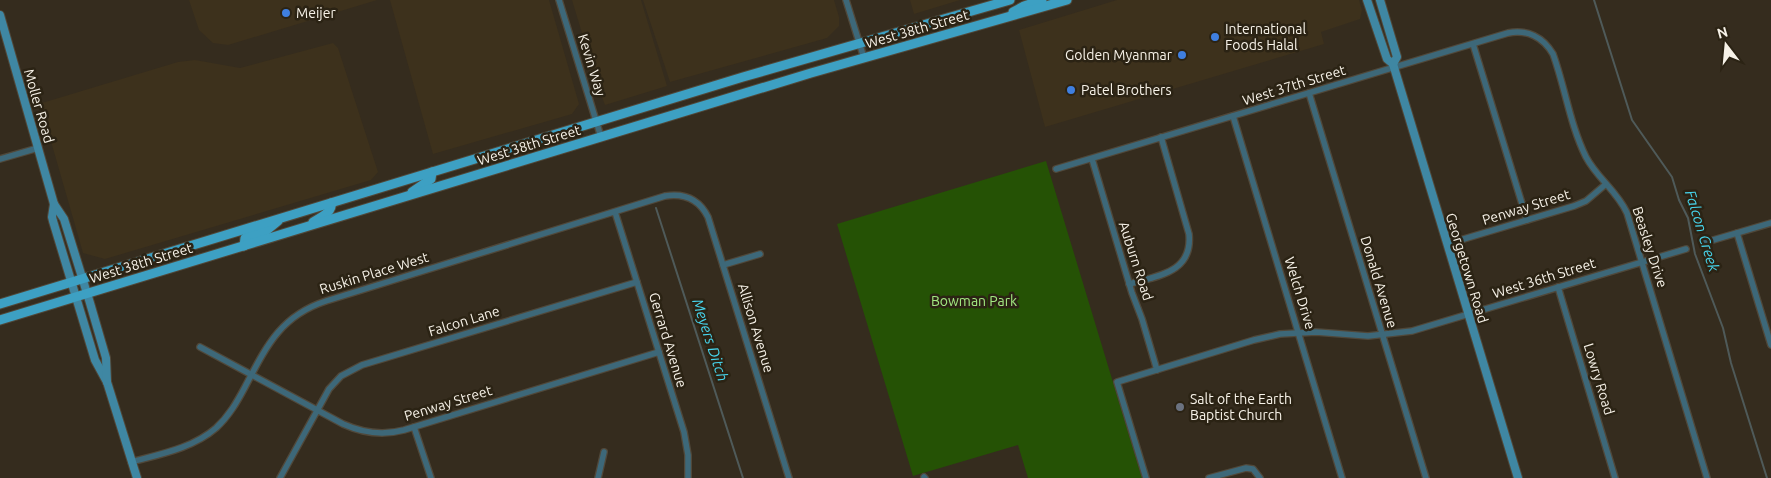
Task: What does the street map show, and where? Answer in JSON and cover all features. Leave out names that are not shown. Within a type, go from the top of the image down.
[{"type":"main road","name":"West 38th Street","points":[[0,304],[596,122],[1010,0]]},
{"type":"main road","points":[[995,21],[1024,6],[1042,0]]},
{"type":"main road","name":"West 38th Street","points":[[0,320],[864,58],[1067,0]]},
{"type":"main road","name":"Georgetown Road","points":[[1367,0],[1387,59],[1393,66],[1518,478]]},
{"type":"main road","name":"Georgetown Road","points":[[1380,0],[1397,56],[1393,66]]},
{"type":"main road","name":"Moller Road","points":[[0,15],[54,204],[64,219],[106,358],[107,382]]},
{"type":"main road","points":[[408,195],[430,180],[432,172]]},
{"type":"main road","points":[[305,227],[332,209],[331,203]]},
{"type":"main road","name":"Moller Road","points":[[54,204],[52,217],[71,282],[95,360],[107,382],[137,478]]},
{"type":"main road","points":[[244,246],[245,238],[267,230],[282,218]]},
{"type":"street","name":"Kevin Way","points":[[559,0],[601,137]]},
{"type":"street","points":[[846,0],[864,58]]},
{"type":"street","name":"West 37th Street","points":[[1056,169],[1393,66],[1518,32],[1540,38]]},
{"type":"street","name":"Beasley Drive","points":[[1540,38],[1549,47],[1554,58],[1585,155],[1596,174],[1616,194],[1626,210],[1707,478]]},
{"type":"street","points":[[1474,44],[1527,220]]},
{"type":"street","name":"Donald Avenue","points":[[1309,93],[1426,478]]},
{"type":"street","name":"Welch Drive","points":[[1233,116],[1342,478]]},
{"type":"street","points":[[1129,284],[1171,272],[1182,262],[1188,248],[1189,234],[1161,138]]},
{"type":"street","points":[[0,159],[38,148]]},
{"type":"street","name":"Auburn Road","points":[[1092,159],[1157,370]]},
{"type":"street","name":"Penway Street","points":[[1447,244],[1578,205],[1606,184]]},
{"type":"street","name":"Ruskin Place West","points":[[131,462],[190,445],[212,431],[229,414],[262,353],[275,335],[289,320],[308,308],[667,195],[684,196]]},
{"type":"street","name":"Allison Avenue","points":[[684,196],[698,202],[707,214],[789,478]]},
{"type":"street","name":"Gerrard Avenue","points":[[615,212],[684,432],[688,455],[688,478]]},
{"type":"street","points":[[1703,243],[1771,223]]},
{"type":"street","points":[[1737,233],[1771,345]]},
{"type":"street","name":"West 36th Street","points":[[1146,478],[1117,382],[1269,336],[1298,332],[1322,332],[1382,336],[1412,331],[1686,249]]},
{"type":"street","points":[[723,265],[760,254]]},
{"type":"street","name":"Falcon Lane","points":[[280,478],[325,394],[337,380],[349,371],[362,365],[637,282]]},
{"type":"street","name":"Lowry Road","points":[[1558,287],[1615,478]]},
{"type":"street","name":"Penway Street","points":[[200,348],[316,410],[354,429],[368,433],[390,433],[414,427],[659,352]]},
{"type":"street","points":[[414,427],[431,478]]},
{"type":"street","points":[[598,478],[604,452]]},
{"type":"street","points":[[1209,478],[1246,468],[1253,469],[1260,478]]},
{"type":"shaded area","points":[[189,0],[377,0],[228,45],[213,43],[199,30]]},
{"type":"shaded area","points":[[390,0],[549,0],[579,104],[572,114],[433,154]]},
{"type":"shaded area","points":[[572,0],[641,0],[667,86],[605,105]]},
{"type":"shaded area","points":[[643,0],[834,0],[839,17],[839,26],[827,38],[670,82]]},
{"type":"shaded area","points":[[910,0],[960,0],[914,14]]},
{"type":"shaded area","points":[[1117,0],[1359,0],[1362,10],[1360,19],[1321,32],[1324,44],[1045,127],[1019,30]]},
{"type":"shaded area","points":[[333,43],[338,48],[378,172],[371,180],[105,259],[83,253],[42,110],[42,103],[178,62],[195,60],[240,68]]},
{"type":"green space","name":"Bowman Park","points":[[1046,161],[1142,478],[1028,478],[1018,445],[913,476],[837,224]]},
{"type":"waterway","name":"Falcon Creek","points":[[1594,0],[1632,120],[1672,177],[1679,200],[1688,218],[1695,254],[1723,328],[1731,363],[1767,478]]},
{"type":"waterway","name":"Meyers Ditch","points":[[656,208],[743,478]]},
{"type":"place","name":"Meijer","points":[[286,13]]},
{"type":"place","name":"International Foods Halal","points":[[1215,37]]},
{"type":"place","name":"Golden Myanmar","points":[[1182,55]]},
{"type":"place","name":"Patel Brothers","points":[[1071,90]]},
{"type":"place","name":"Salt of the Earth Baptist Church","points":[[1180,407]]}]
